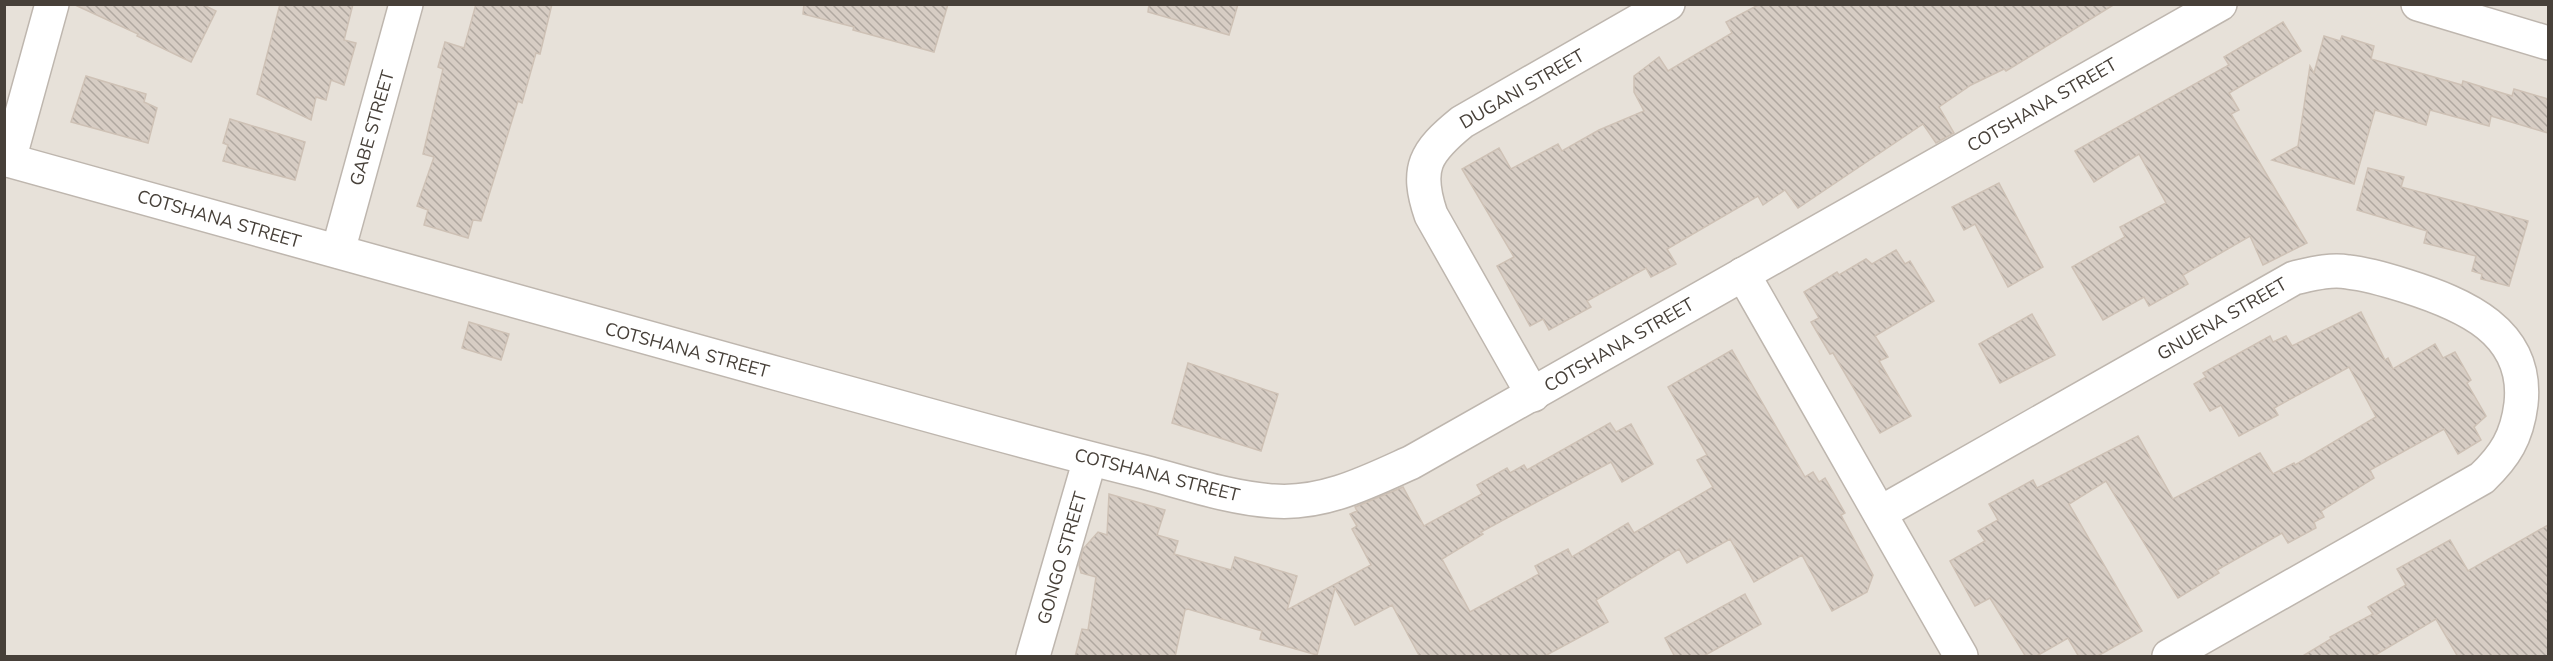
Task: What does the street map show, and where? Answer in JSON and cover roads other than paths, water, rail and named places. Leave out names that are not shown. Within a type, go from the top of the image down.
[{"type":"street","points":[[7,160],[52,4]]},
{"type":"street","name":"GABE STREET","points":[[338,251],[406,4]]},
{"type":"street","name":"DUGANI STREET","points":[[1533,395],[1431,215],[1423,191],[1423,173],[1429,153],[1444,136],[1462,122],[1668,4]]},
{"type":"street","name":"COTSHANA STREET","points":[[7,160],[484,291],[585,322],[1090,459],[1231,494],[1274,502],[1316,499],[1354,489],[1412,462],[2220,4]]},
{"type":"street","points":[[2418,4],[2548,42]]},
{"type":"street","name":"GNUENA STREET","points":[[1880,513],[2294,278],[2322,272],[2348,272],[2430,293],[2458,304],[2485,322],[2507,344],[2519,365],[2523,389],[2520,414],[2513,437],[2501,459],[2482,478],[2169,657]]},
{"type":"street","points":[[1743,274],[1961,657]]},
{"type":"street","name":"GONGO STREET","points":[[1033,657],[1090,459]]}]
